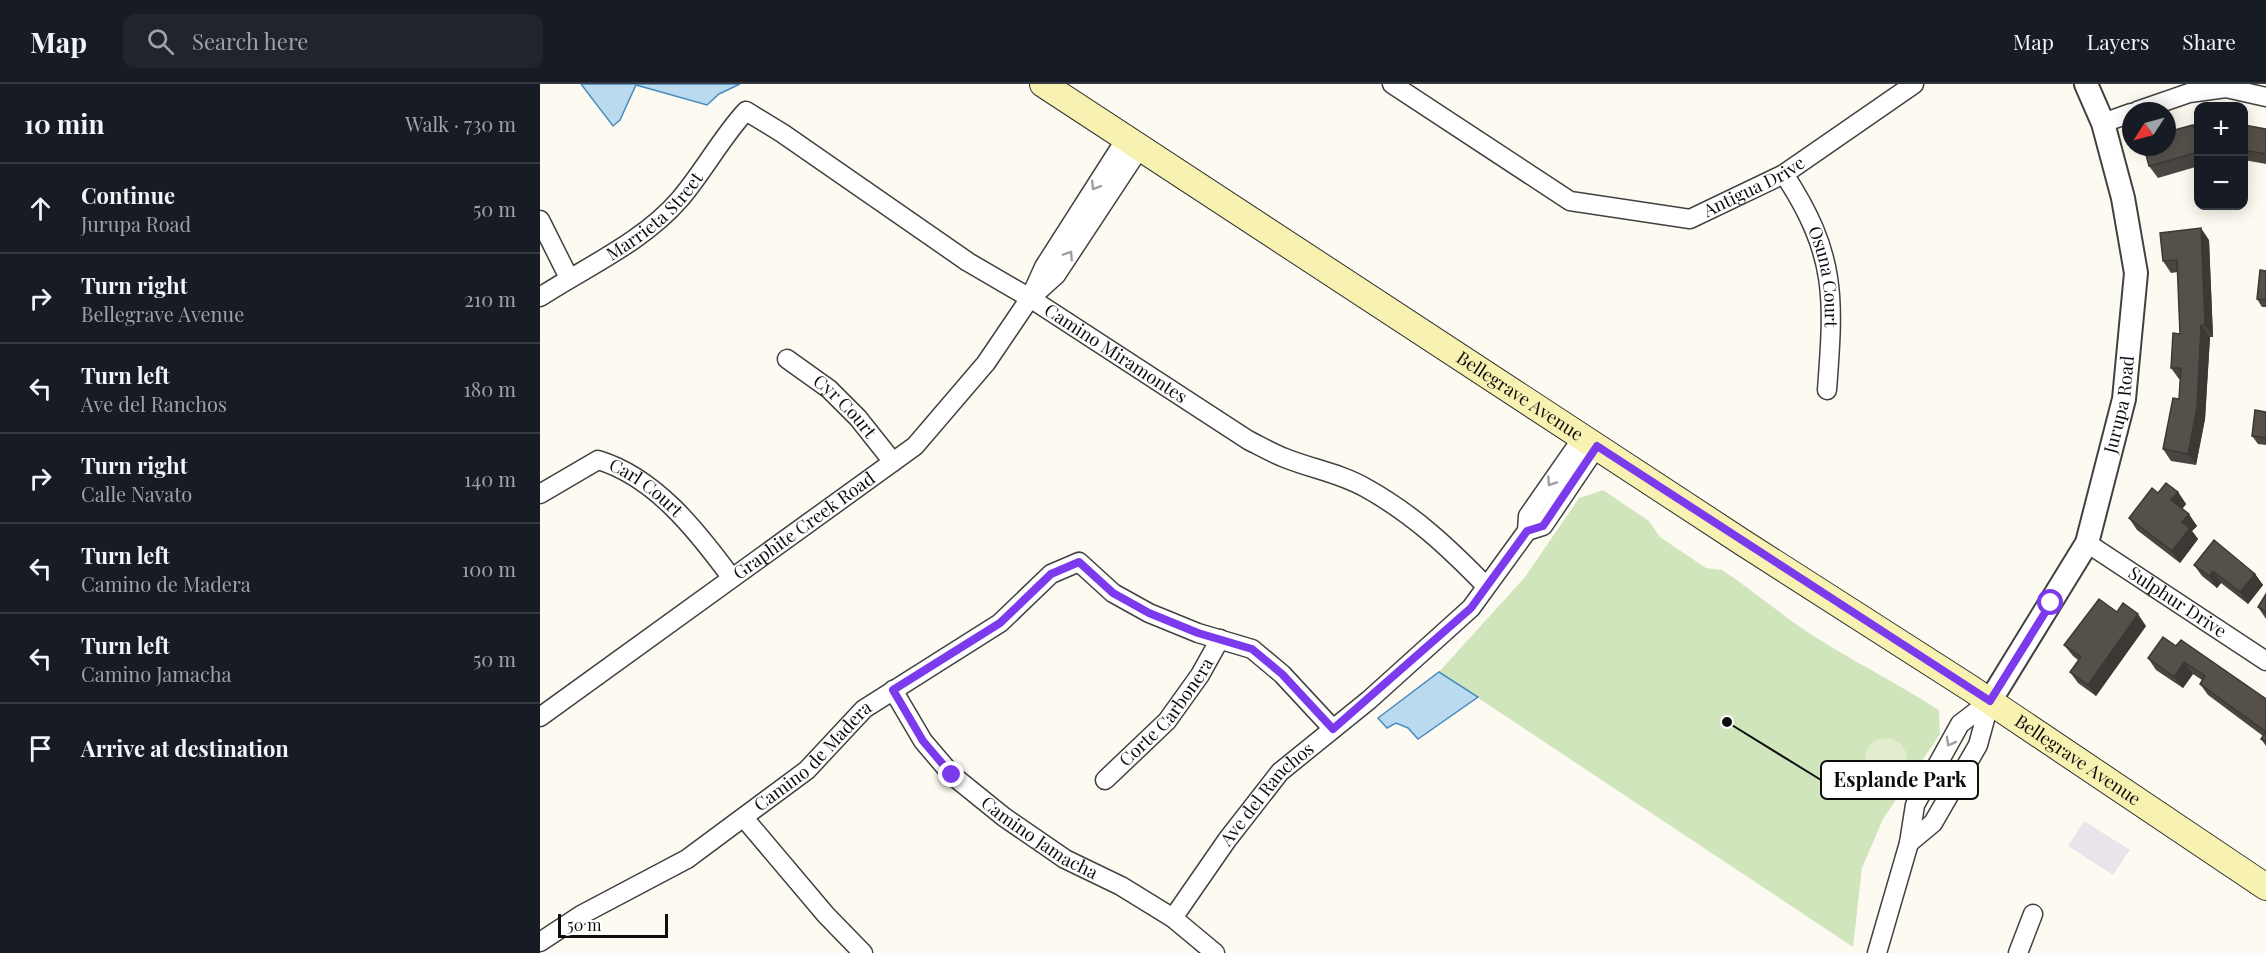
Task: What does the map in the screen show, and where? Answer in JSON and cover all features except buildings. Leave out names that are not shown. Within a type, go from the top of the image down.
[{"type":"main road","name":"Bellegrave Avenue","points":[[1043,84],[1990,701],[2266,887]]},
{"type":"street","name":"Antigua Drive","points":[[1392,84],[1570,201],[1690,219],[1784,174],[1914,84]]},
{"type":"street","name":"Jurupa Road","points":[[1990,701],[2087,543],[2124,399],[2136,273],[2123,198],[2103,123],[2086,84]]},
{"type":"street","points":[[2163,102],[2189,93],[2226,88],[2266,97]]},
{"type":"street","name":"Marrieta Street","points":[[540,297],[635,238],[678,201],[714,156],[728,131],[746,111]]},
{"type":"street","name":"Camino Miramontes","points":[[746,111],[782,133],[968,262],[1030,298],[1248,440],[1286,459],[1320,468],[1365,487],[1404,512],[1437,536],[1486,586]]},
{"type":"street","points":[[2103,123],[2122,116]]},
{"type":"street","name":"Graphite Creek Road","points":[[540,717],[915,446],[986,363],[1030,298],[1044,267],[1134,142]]},
{"type":"street","name":"Osuna Court","points":[[1784,174],[1813,221],[1821,241],[1828,275],[1832,305],[1827,390]]},
{"type":"street","points":[[540,220],[569,278]]},
{"type":"street","name":"Cyr Court","points":[[787,359],[829,389],[858,418],[893,462]]},
{"type":"street","name":"Ave del Ranchos","points":[[1173,918],[1227,840],[1280,772],[1333,729],[1471,608],[1527,531],[1543,526],[1590,441]]},
{"type":"street","name":"Carl Court","points":[[540,494],[598,460],[618,466],[677,510],[731,577]]},
{"type":"street","name":"Sulphur Drive","points":[[2087,543],[2266,661]]},
{"type":"street","name":"Camino de Madera","points":[[543,934],[687,859],[807,770],[864,710],[1000,623],[1051,574],[1079,562],[1113,593],[1149,613],[1198,633],[1220,639]]},
{"type":"street","points":[[1220,639],[1252,649],[1282,674],[1333,729]]},
{"type":"street","name":"Corte Carbonera","points":[[1106,780],[1178,706],[1220,639]]},
{"type":"street","name":"Camino Jamacha","points":[[893,690],[923,741],[952,775],[986,803],[1065,859],[1121,886],[1173,918],[1215,953]]},
{"type":"street","points":[[1909,843],[1933,822],[1978,745],[1990,701]]},
{"type":"street","points":[[1877,953],[1909,843],[1915,805],[1960,724],[1990,701]]},
{"type":"street","points":[[744,818],[826,915],[862,953]]},
{"type":"street","points":[[2018,953],[2033,914]]},
{"type":"shaded area","points":[[2084,821],[2130,850],[2113,875],[2068,846]]},
{"type":"green space","points":[[1603,490],[1649,521],[1660,537],[1706,568],[1722,570],[1812,635],[1939,710],[1940,734],[1883,819],[1862,868],[1853,947],[1439,672],[1525,577],[1579,498]]},
{"type":"green space","points":[[1886,738],[1901,744],[1907,759],[1901,774],[1886,780],[1871,774],[1865,759],[1871,744]]},
{"type":"water","points":[[581,84],[740,84],[719,94],[707,105],[636,85],[620,120],[613,126]]},
{"type":"water","points":[[1439,672],[1478,697],[1418,739],[1408,728],[1396,723],[1387,728],[1378,718]]},
{"type":"place","name":"Esplande Park","points":[[1727,722]]},
{"type":"route","points":[[952,775],[923,741],[893,690],[1000,623],[1051,574],[1079,562],[1113,593],[1149,613],[1198,633],[1252,649],[1282,674],[1333,729],[1369,700],[1471,608],[1527,531],[1543,526],[1597,446],[1990,701],[2051,603]]}]
